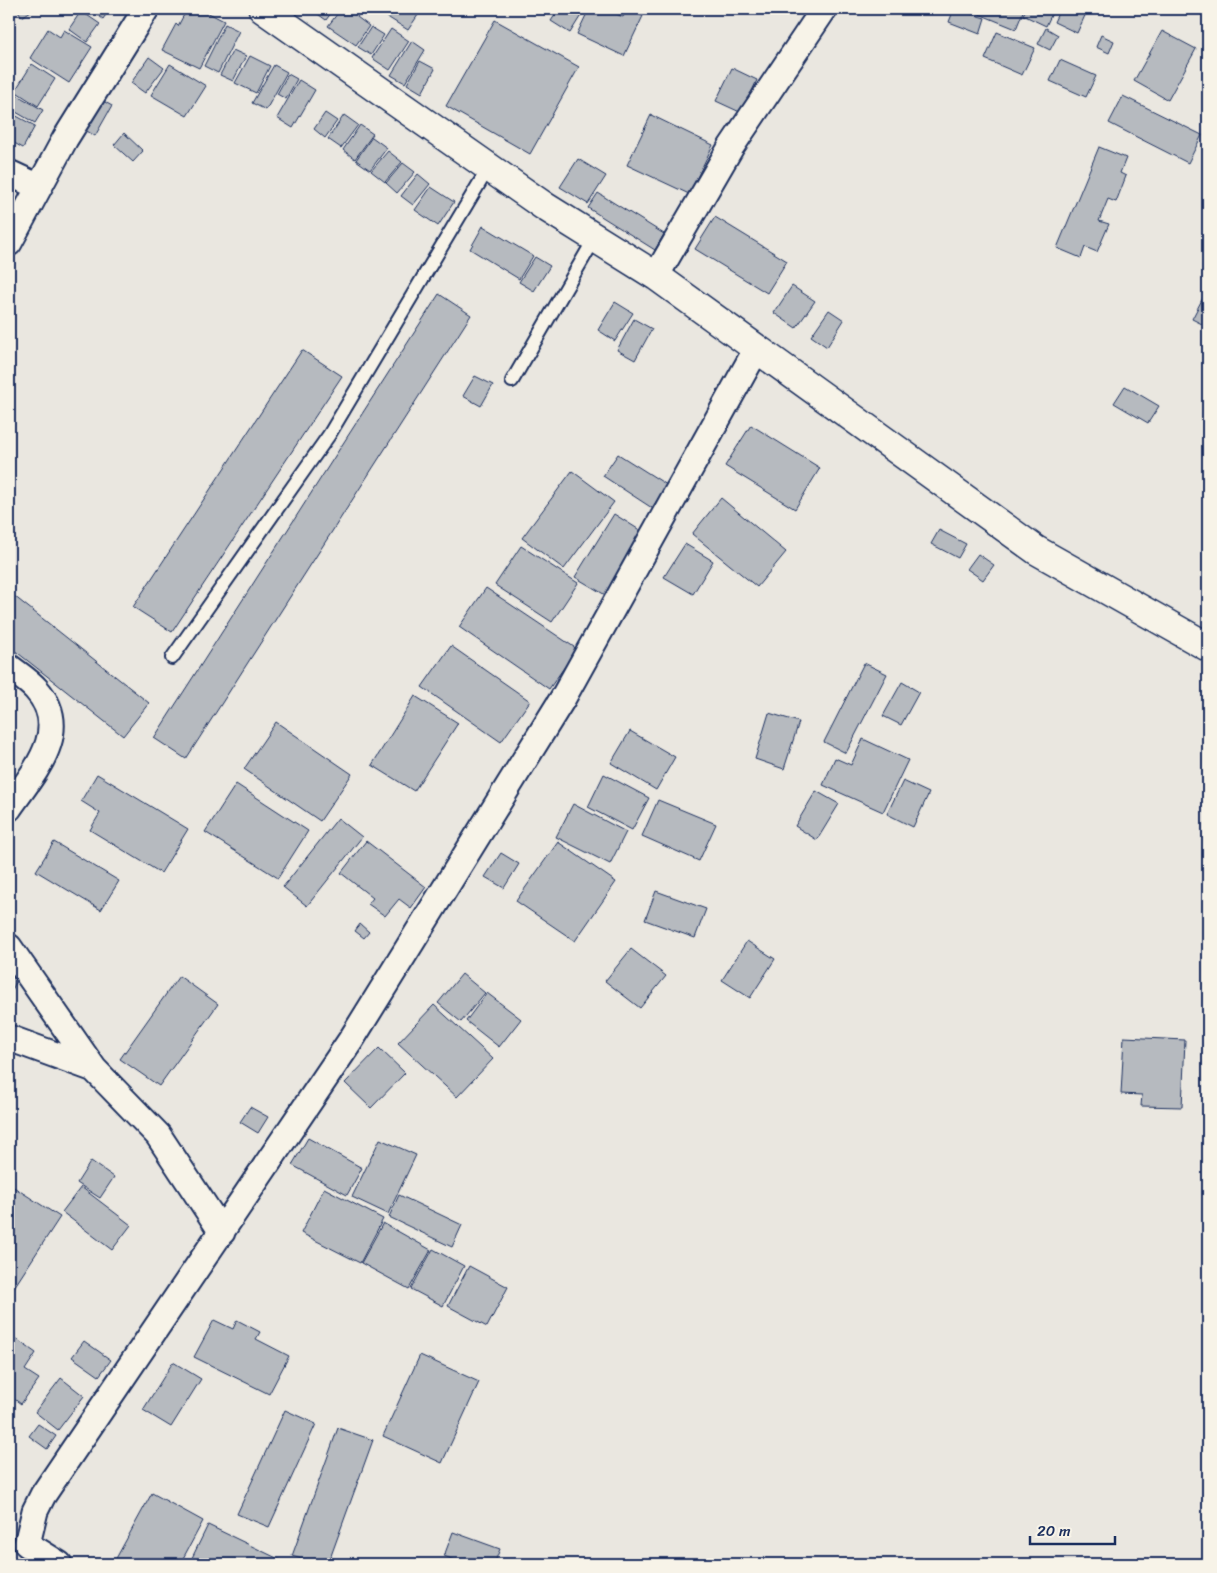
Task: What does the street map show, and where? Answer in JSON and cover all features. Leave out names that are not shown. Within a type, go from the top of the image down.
[{"type":"street","points":[[9,243],[65,139],[146,9]]},
{"type":"street","points":[[263,9],[489,168],[656,276],[756,350],[1036,550],[1208,647]]},
{"type":"street","points":[[656,276],[731,147],[824,9]]},
{"type":"street","points":[[9,173],[39,187]]},
{"type":"street","points":[[58,1564],[27,1544],[35,1510],[351,1040],[563,698],[756,350]]},
{"type":"street","points":[[9,667],[36,688],[47,704],[53,721],[50,739],[40,764],[9,808]]},
{"type":"street","points":[[9,947],[94,1068],[158,1135],[222,1232]]},
{"type":"street","points":[[9,1038],[94,1068]]},
{"type":"lane","points":[[172,658],[329,435],[489,168]]},
{"type":"lane","points":[[512,381],[596,238]]},
{"type":"building","points":[[17,9],[34,9],[22,17]]},
{"type":"building","points":[[89,9],[110,9],[103,19]]},
{"type":"building","points":[[187,9],[201,9],[224,21],[199,68],[162,50],[176,24],[178,26]]},
{"type":"building","points":[[311,9],[334,9],[326,20]]},
{"type":"building","points":[[341,9],[355,9],[360,12],[357,17],[369,26],[356,45],[328,26]]},
{"type":"building","points":[[384,9],[422,9],[408,30],[381,13]]},
{"type":"building","points":[[559,9],[585,9],[570,33],[551,21]]},
{"type":"building","points":[[589,9],[605,9],[623,17],[627,9],[643,16],[624,56],[577,34]]},
{"type":"building","points":[[954,9],[985,18],[980,34],[949,22]]},
{"type":"building","points":[[967,9],[1024,9],[1016,29]]},
{"type":"building","points":[[1026,9],[1054,9],[1046,26],[1023,15]]},
{"type":"building","points":[[1060,9],[1088,9],[1077,33],[1054,22]]},
{"type":"building","points":[[81,11],[100,24],[87,42],[69,29]]},
{"type":"building","points":[[495,20],[579,67],[530,154],[446,106]]},
{"type":"building","points":[[225,24],[239,31],[218,73],[204,66]]},
{"type":"building","points":[[371,27],[384,35],[371,55],[358,47]]},
{"type":"building","points":[[1046,28],[1058,35],[1050,50],[1038,44]]},
{"type":"building","points":[[48,29],[60,37],[64,30],[92,47],[69,83],[30,58]]},
{"type":"building","points":[[391,29],[409,41],[390,70],[372,58]]},
{"type":"building","points":[[1162,31],[1196,49],[1168,100],[1134,81]]},
{"type":"building","points":[[997,32],[1035,48],[1022,75],[985,59]]},
{"type":"building","points":[[1101,35],[1114,41],[1109,53],[1096,47]]},
{"type":"building","points":[[412,41],[425,50],[405,83],[391,75]]},
{"type":"building","points":[[233,50],[246,56],[233,81],[220,75]]},
{"type":"building","points":[[250,56],[270,66],[256,93],[235,83]]},
{"type":"building","points":[[149,57],[164,68],[145,93],[131,83]]},
{"type":"building","points":[[1060,60],[1096,76],[1086,97],[1050,81]]},
{"type":"building","points":[[420,61],[435,69],[422,93],[407,84]]},
{"type":"building","points":[[32,64],[55,79],[38,106],[15,91]]},
{"type":"building","points":[[170,64],[206,86],[187,116],[151,95]]},
{"type":"building","points":[[274,65],[287,72],[266,110],[252,103]]},
{"type":"building","points":[[732,68],[757,80],[742,113],[716,101]]},
{"type":"building","points":[[288,74],[297,79],[286,99],[277,94]]},
{"type":"building","points":[[299,80],[315,90],[293,128],[277,118]]},
{"type":"building","points":[[15,94],[43,110],[35,123],[9,108]]},
{"type":"building","points":[[1123,96],[1202,135],[1188,163],[1109,123]]},
{"type":"building","points":[[98,98],[112,106],[95,136],[82,128]]},
{"type":"building","points":[[9,112],[35,126],[23,148],[9,140]]},
{"type":"building","points":[[325,113],[337,121],[325,138],[314,129]]},
{"type":"building","points":[[344,115],[358,125],[341,148],[328,139]]},
{"type":"building","points":[[651,115],[713,145],[689,194],[627,165]]},
{"type":"building","points":[[360,125],[373,134],[355,159],[343,150]]},
{"type":"building","points":[[124,133],[143,151],[133,162],[114,145]]},
{"type":"building","points":[[372,137],[387,148],[370,170],[356,160]]},
{"type":"building","points":[[1099,147],[1126,158],[1120,173],[1126,176],[1116,202],[1108,199],[1099,221],[1109,224],[1097,252],[1085,247],[1081,258],[1057,248]]},
{"type":"building","points":[[388,151],[402,162],[385,182],[371,171]]},
{"type":"building","points":[[578,159],[606,176],[588,204],[560,187]]},
{"type":"building","points":[[403,163],[415,172],[397,193],[386,183]]},
{"type":"building","points":[[418,174],[430,184],[413,205],[401,196]]},
{"type":"building","points":[[431,187],[454,202],[438,226],[415,210]]},
{"type":"building","points":[[598,193],[664,234],[655,250],[588,208]]},
{"type":"building","points":[[715,217],[787,261],[767,293],[695,249]]},
{"type":"building","points":[[483,226],[533,256],[519,279],[470,249]]},
{"type":"building","points":[[535,257],[550,266],[534,291],[519,282]]},
{"type":"building","points":[[792,286],[815,301],[796,328],[774,313]]},
{"type":"building","points":[[1208,288],[1208,327],[1192,319]]},
{"type":"building","points":[[439,294],[471,315],[186,759],[154,738]]},
{"type":"building","points":[[615,302],[633,313],[615,341],[598,330]]},
{"type":"building","points":[[829,310],[844,320],[827,347],[811,336]]},
{"type":"building","points":[[634,319],[652,329],[635,360],[617,350]]},
{"type":"building","points":[[302,350],[342,376],[172,632],[133,607]]},
{"type":"building","points":[[475,376],[493,385],[481,406],[463,396]]},
{"type":"building","points":[[1125,386],[1159,406],[1148,423],[1114,403]]},
{"type":"building","points":[[751,425],[820,468],[795,509],[725,466]]},
{"type":"building","points":[[618,454],[667,485],[652,508],[603,476]]},
{"type":"building","points":[[572,471],[614,502],[564,569],[522,538]]},
{"type":"building","points":[[721,498],[786,552],[757,587],[692,534]]},
{"type":"building","points":[[614,514],[646,534],[607,596],[575,577]]},
{"type":"building","points":[[939,530],[966,544],[958,558],[931,544]]},
{"type":"building","points":[[685,544],[713,561],[693,594],[664,577]]},
{"type":"building","points":[[521,546],[578,583],[552,622],[495,585]]},
{"type":"building","points":[[978,554],[994,565],[983,580],[967,569]]},
{"type":"building","points":[[486,588],[577,649],[549,689],[459,627]]},
{"type":"building","points":[[9,592],[149,703],[123,736],[9,646]]},
{"type":"building","points":[[451,646],[530,701],[501,742],[422,687]]},
{"type":"building","points":[[864,663],[887,674],[846,753],[824,742]]},
{"type":"building","points":[[902,682],[919,692],[901,725],[883,716]]},
{"type":"building","points":[[415,696],[458,723],[414,791],[372,765]]},
{"type":"building","points":[[769,713],[799,722],[784,769],[755,759]]},
{"type":"building","points":[[276,722],[352,774],[320,821],[244,769]]},
{"type":"building","points":[[630,731],[675,757],[656,790],[611,763]]},
{"type":"building","points":[[863,739],[908,760],[883,812],[823,785],[835,758],[851,765]]},
{"type":"building","points":[[97,774],[188,829],[161,873],[90,830],[100,813],[81,801]]},
{"type":"building","points":[[604,774],[649,798],[632,830],[588,807]]},
{"type":"building","points":[[903,781],[929,793],[913,827],[887,814]]},
{"type":"building","points":[[236,784],[308,831],[278,878],[205,832]]},
{"type":"building","points":[[816,791],[839,804],[817,840],[795,826]]},
{"type":"building","points":[[658,800],[716,824],[699,861],[642,836]]},
{"type":"building","points":[[573,804],[626,832],[610,864],[556,837]]},
{"type":"building","points":[[338,818],[362,837],[307,906],[283,887]]},
{"type":"building","points":[[366,841],[426,887],[411,908],[399,899],[385,916],[368,904],[373,898],[341,873]]},
{"type":"building","points":[[54,842],[119,881],[101,910],[36,871]]},
{"type":"building","points":[[558,842],[616,882],[575,941],[516,901]]},
{"type":"building","points":[[501,853],[519,864],[504,888],[485,877]]},
{"type":"building","points":[[656,891],[706,909],[695,938],[645,920]]},
{"type":"building","points":[[360,924],[369,932],[364,938],[355,931]]},
{"type":"building","points":[[747,941],[775,959],[750,998],[722,980]]},
{"type":"building","points":[[631,949],[666,976],[640,1008],[605,981]]},
{"type":"building","points":[[9,966],[21,972],[9,996]]},
{"type":"building","points":[[462,974],[485,993],[461,1022],[438,1003]]},
{"type":"building","points":[[179,976],[218,1004],[159,1086],[120,1059]]},
{"type":"building","points":[[487,993],[521,1019],[499,1047],[466,1021]]},
{"type":"building","points":[[434,1005],[493,1059],[457,1097],[398,1043]]},
{"type":"building","points":[[1124,1037],[1185,1040],[1182,1107],[1141,1106],[1142,1095],[1121,1094]]},
{"type":"building","points":[[379,1048],[405,1073],[371,1108],[345,1083]]},
{"type":"building","points":[[250,1107],[268,1117],[258,1133],[240,1122]]},
{"type":"building","points":[[308,1138],[362,1168],[347,1195],[292,1165]]},
{"type":"building","points":[[380,1139],[416,1155],[388,1214],[352,1197]]},
{"type":"building","points":[[91,1161],[114,1177],[100,1198],[77,1183]]},
{"type":"building","points":[[9,1184],[60,1217],[13,1289],[9,1286]]},
{"type":"building","points":[[81,1187],[131,1225],[112,1250],[62,1212]]},
{"type":"building","points":[[324,1188],[383,1219],[360,1263],[301,1233]]},
{"type":"building","points":[[399,1195],[462,1225],[452,1247],[389,1217]]},
{"type":"building","points":[[383,1223],[431,1250],[409,1289],[361,1263]]},
{"type":"building","points":[[433,1249],[464,1266],[443,1306],[411,1289]]},
{"type":"building","points":[[469,1266],[508,1287],[487,1327],[448,1306]]},
{"type":"building","points":[[214,1320],[233,1329],[237,1320],[260,1332],[256,1339],[289,1356],[269,1394],[194,1357]]},
{"type":"building","points":[[9,1334],[36,1353],[25,1370],[39,1379],[21,1404],[9,1395]]},
{"type":"building","points":[[84,1341],[111,1360],[99,1376],[72,1357]]},
{"type":"building","points":[[420,1355],[479,1382],[442,1463],[383,1436]]},
{"type":"building","points":[[173,1362],[201,1379],[171,1427],[143,1410]]},
{"type":"building","points":[[61,1378],[84,1396],[58,1430],[35,1412]]},
{"type":"building","points":[[285,1410],[316,1424],[269,1527],[237,1514]]},
{"type":"building","points":[[38,1424],[56,1436],[47,1449],[29,1436]]},
{"type":"building","points":[[338,1428],[373,1440],[328,1564],[317,1564],[292,1556]]},
{"type":"building","points":[[152,1493],[203,1521],[180,1564],[113,1564]]},
{"type":"building","points":[[208,1525],[289,1564],[189,1564]]},
{"type":"building","points":[[453,1532],[500,1549],[494,1564],[464,1564],[444,1556]]}]
